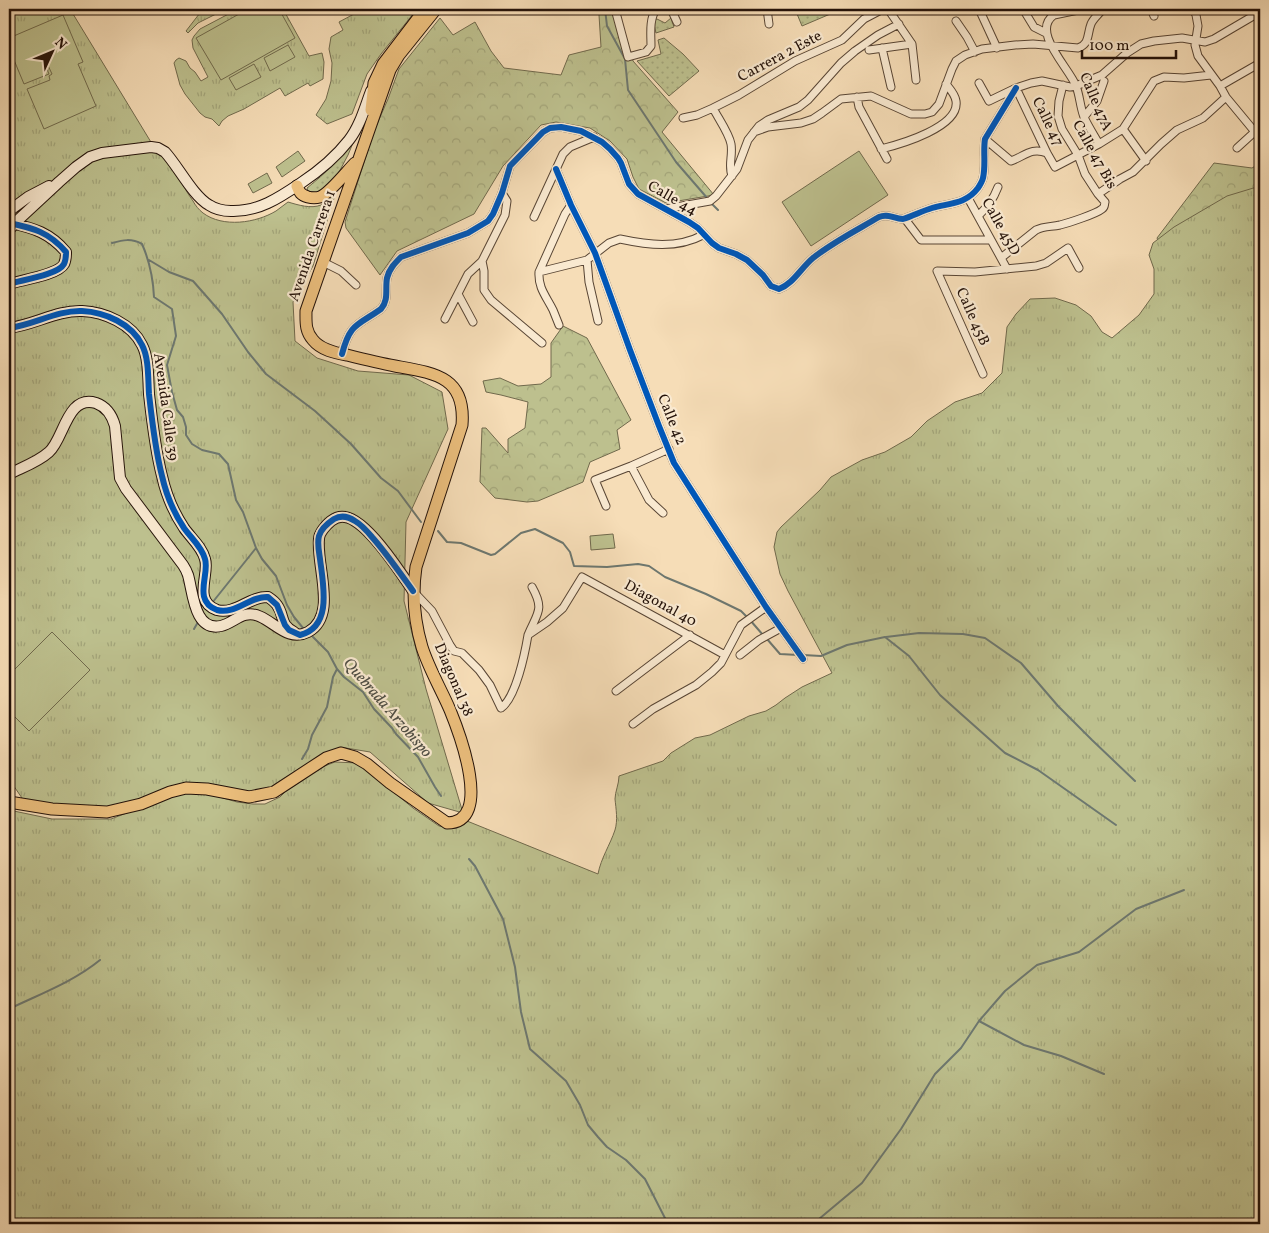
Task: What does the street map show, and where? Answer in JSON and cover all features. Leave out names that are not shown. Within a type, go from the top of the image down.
[{"type":"main road","name":"Avenida Carrera 1","points":[[369,130],[374,83],[386,59],[425,9]]},
{"type":"main road","name":"Avenida Carrera 1","points":[[342,354],[318,346],[312,339],[306,324],[306,311],[394,62],[436,9]]},
{"type":"main road","points":[[297,186],[303,195],[312,198],[320,197],[329,191],[358,160]]},
{"type":"main road","name":"Diagonal 38","points":[[9,802],[52,809],[107,812],[141,804],[170,792],[186,788],[207,789],[249,797],[274,792],[326,758],[341,753],[366,764],[447,823],[458,821],[464,816],[470,806],[472,792],[466,757],[450,710],[422,649],[415,616],[413,592],[416,567],[460,431],[463,412],[461,402],[456,391],[448,381],[430,372],[342,354]]},
{"type":"street","points":[[615,9],[628,57],[646,52],[651,46],[651,20],[656,9]]},
{"type":"street","points":[[671,9],[677,22]]},
{"type":"street","points":[[767,9],[769,24]]},
{"type":"street","name":"Carrera 2 Este","points":[[682,118],[697,115],[713,108],[795,61],[842,40],[864,19],[883,9]]},
{"type":"street","points":[[888,9],[912,44],[916,80]]},
{"type":"street","points":[[979,9],[997,48]]},
{"type":"street","points":[[1023,9],[1034,27],[1046,33]]},
{"type":"street","points":[[1051,45],[1046,33],[1047,23],[1054,15],[1082,9],[1104,10]]},
{"type":"street","points":[[1151,9],[1154,16]]},
{"type":"street","points":[[1193,9],[1198,26],[1195,41],[1195,49],[1198,56],[1226,97],[1257,129],[1237,148]]},
{"type":"street","points":[[754,132],[768,127],[801,123],[812,119],[841,99],[871,96],[911,114],[932,112],[939,104],[952,68],[959,58],[982,49],[1033,44],[1078,48],[1088,40],[1091,24],[1104,10]]},
{"type":"street","points":[[979,83],[990,101],[1016,88],[1042,81],[1070,87],[1076,86],[1102,75],[1127,53],[1141,44],[1182,38],[1202,42],[1209,41],[1260,12]]},
{"type":"street","points":[[956,21],[967,36],[975,52]]},
{"type":"street","points":[[665,209],[710,201],[737,169],[748,140],[759,126],[768,120],[799,107],[808,100],[841,62],[878,35],[899,24]]},
{"type":"street","points":[[869,50],[912,44]]},
{"type":"street","name":"Calle 47A","points":[[1051,45],[1076,86],[1084,117],[1099,144]]},
{"type":"street","points":[[882,48],[891,87]]},
{"type":"street","points":[[1220,86],[1259,66]]},
{"type":"street","points":[[1078,155],[1123,129],[1154,81],[1164,77],[1184,78],[1211,75]]},
{"type":"street","points":[[1084,117],[1097,101],[1104,82]]},
{"type":"street","points":[[9,230],[13,222],[84,161],[95,155],[151,147],[161,149],[168,155],[199,197],[208,205],[227,211],[259,208],[297,186],[324,167],[348,141],[357,126],[374,83]]},
{"type":"street","points":[[881,149],[922,136],[946,122],[956,106],[954,94],[946,84]]},
{"type":"street","name":"Calle 47 Bis","points":[[1001,258],[1043,226],[1060,225],[1093,214],[1102,210],[1104,206],[1104,202],[1085,174],[1078,155],[1062,128],[1057,109],[1063,85]]},
{"type":"street","points":[[991,240],[920,240],[905,219],[930,209],[968,198],[980,185],[984,174],[985,138],[1016,88]]},
{"type":"street","name":"Calle 47","points":[[1016,88],[1055,167],[1078,155]]},
{"type":"street","points":[[1098,194],[1133,172],[1178,130],[1203,118],[1226,97]]},
{"type":"street","points":[[857,98],[858,107],[887,159]]},
{"type":"street","points":[[713,108],[730,141],[730,171],[732,176]]},
{"type":"street","points":[[342,354],[352,328],[384,306],[387,277],[395,262],[401,257],[468,233],[488,221],[502,193],[510,166],[543,132],[550,128],[561,127],[581,131],[594,137]]},
{"type":"street","points":[[1123,129],[1146,161]]},
{"type":"street","points":[[534,217],[566,150],[573,145],[594,137]]},
{"type":"street","name":"Calle 44","points":[[594,137],[610,149],[618,158],[632,189],[641,196],[689,222],[719,248],[747,260],[775,289],[785,286],[819,254],[879,217],[886,215],[905,219]]},
{"type":"street","points":[[985,138],[1011,161],[1035,150],[1047,153]]},
{"type":"street","name":"Calle 42","points":[[556,170],[595,253],[605,284],[679,472],[766,607],[803,659]]},
{"type":"street","points":[[9,211],[28,197],[59,182]]},
{"type":"street","points":[[978,216],[990,204],[998,187]]},
{"type":"street","points":[[446,319],[468,274],[482,260],[505,215],[507,201],[502,193]]},
{"type":"street","name":"Calle 45D","points":[[968,198],[1007,270]]},
{"type":"street","points":[[558,326],[554,311],[542,291],[539,272],[565,214],[571,205]]},
{"type":"street","points":[[9,284],[59,270],[66,259],[66,252],[52,238],[40,231],[13,222]]},
{"type":"street","points":[[539,272],[587,260],[608,243],[620,239],[642,244],[668,244],[690,241],[703,235]]},
{"type":"street","points":[[1007,270],[1046,263],[1068,248],[1079,268]]},
{"type":"street","points":[[482,260],[485,294],[542,343]]},
{"type":"street","points":[[587,260],[589,282],[598,321]]},
{"type":"street","points":[[323,262],[341,271],[356,285]]},
{"type":"street","name":"Calle 45B","points":[[983,374],[937,271],[974,272],[1007,270]]},
{"type":"street","points":[[589,282],[605,284]]},
{"type":"street","points":[[458,294],[473,322]]},
{"type":"street","name":"Avenida Calle 39","points":[[9,328],[62,314],[82,311],[118,321],[134,333],[144,348],[156,449],[162,478],[168,496],[180,520],[205,558],[206,568],[203,591],[206,600],[217,610],[223,610],[239,607],[256,598],[268,597],[278,605],[285,625],[300,635]]},
{"type":"street","points":[[9,474],[40,459],[51,451],[58,441],[69,415],[78,406],[88,402],[103,407],[110,414],[115,426],[120,478],[130,496],[183,565],[201,619],[209,625],[219,627],[244,615],[252,614],[261,616],[286,633],[300,635],[315,627],[321,618],[324,602],[318,545],[319,537],[329,522],[338,517],[346,517],[355,521],[364,528],[387,554],[413,592],[432,611],[454,651],[462,653],[479,670],[490,685],[501,708],[513,693],[528,635],[539,612],[538,597],[532,587]]},
{"type":"street","points":[[606,506],[595,480],[669,449]]},
{"type":"street","points":[[631,466],[649,500],[663,513]]},
{"type":"street","name":"Diagonal 40","points":[[528,635],[563,608],[582,577],[725,654]]},
{"type":"street","points":[[633,724],[696,685],[712,672],[721,662],[741,625],[766,607]]},
{"type":"street","points":[[740,655],[759,640],[781,628]]},
{"type":"street","points":[[616,691],[690,635]]},
{"type":"green space","points":[[9,9],[70,9],[157,152],[173,168],[197,207],[211,218],[230,222],[249,221],[268,215],[288,202],[313,207],[323,204],[335,195],[313,266],[293,302],[295,341],[317,358],[358,371],[409,375],[442,392],[448,429],[406,522],[404,601],[426,689],[463,813],[428,803],[370,752],[340,747],[265,792],[245,794],[208,786],[111,810],[24,801],[9,779]]},
{"type":"green space","points":[[203,9],[226,9],[198,23],[188,33],[186,31]]},
{"type":"green space","points":[[238,9],[283,9],[309,56],[322,53],[324,62],[323,79],[310,86],[308,83],[285,96],[280,88],[228,116],[219,126],[212,119],[200,113],[185,94],[180,85],[174,63],[179,58],[186,61],[201,81],[208,77],[193,48],[192,40],[200,29]]},
{"type":"green space","points":[[248,9],[279,9],[295,38],[221,80],[196,38]]},
{"type":"green space","points":[[351,9],[375,9],[377,13],[383,9],[417,9],[367,74],[352,114],[327,124],[316,115],[326,99],[331,81],[332,63],[329,49],[331,37],[343,30],[339,22],[354,14]]},
{"type":"green space","points":[[597,9],[618,9],[633,61],[678,112],[662,132],[714,195],[666,203],[639,189],[627,159],[610,141],[590,128],[556,122],[541,125],[503,166],[474,214],[397,251],[380,275],[346,228],[345,222],[374,131],[399,69],[440,18],[453,35],[475,22],[491,51],[504,68],[561,75],[569,55],[601,47]]},
{"type":"green space","points":[[795,9],[842,9],[802,26]]},
{"type":"green space","points":[[63,15],[83,62],[78,64],[96,106],[44,129],[27,89],[50,80],[49,76],[52,74],[45,59],[43,60],[49,74],[24,84],[9,48],[9,38]]},
{"type":"green space","points":[[671,18],[674,27],[656,33],[653,20],[657,19],[665,23]]},
{"type":"green space","points":[[664,38],[699,71],[669,96],[637,61],[661,54],[658,40]]},
{"type":"green space","points":[[288,45],[295,57],[270,71],[264,58]]},
{"type":"green space","points":[[254,64],[261,77],[236,90],[229,78]]},
{"type":"green space","points":[[355,138],[348,155],[333,181],[317,193],[308,191],[307,188],[321,177],[344,153]]},
{"type":"green space","points":[[298,151],[305,161],[282,177],[276,167]]},
{"type":"green space","points":[[859,151],[888,195],[811,246],[782,202]]},
{"type":"green space","points":[[1214,163],[1252,168],[1260,163],[1260,418],[1187,307],[1157,238]]},
{"type":"green space","points":[[267,173],[272,183],[253,193],[248,184]]},
{"type":"green space","points":[[1260,186],[1260,1224],[9,1224],[9,810],[52,819],[111,819],[184,791],[216,796],[237,802],[265,804],[280,797],[322,767],[335,762],[358,763],[413,808],[439,826],[455,828],[467,821],[598,874],[616,826],[615,799],[619,776],[663,761],[671,753],[695,738],[710,735],[749,716],[766,711],[802,687],[832,673],[780,574],[774,547],[777,532],[781,527],[831,477],[862,460],[885,452],[911,437],[927,421],[955,402],[982,393],[1002,373],[1007,327],[1030,299],[1055,298],[1076,305],[1091,316],[1102,332],[1112,338],[1139,315],[1154,294],[1154,269],[1149,255],[1153,243],[1174,227],[1227,196]]},
{"type":"green space","points":[[563,326],[587,338],[631,420],[617,430],[620,449],[590,462],[583,482],[538,501],[527,502],[495,498],[480,482],[482,428],[486,428],[508,453],[508,439],[525,428],[528,402],[486,392],[483,381],[500,378],[518,386],[541,384],[551,377],[551,343]]},
{"type":"green space","points":[[613,534],[615,548],[591,550],[590,536]]},
{"type":"green space","points":[[52,632],[90,670],[29,731],[9,711],[9,675]]},
{"type":"waterway","points":[[605,9],[607,26],[625,59],[628,90],[676,162],[708,199]]},
{"type":"waterway","name":"Quebrada Arzobispo","points":[[9,168],[12,171]]},
{"type":"waterway","points":[[711,203],[718,210]]},
{"type":"waterway","name":"Quebrada Arzobispo","points":[[112,243],[127,240],[142,244],[151,270],[154,297],[172,309],[176,336],[167,365],[172,392],[177,410],[183,417],[186,435],[192,444],[202,450],[219,454],[228,464],[236,500],[243,512],[256,548],[262,559],[276,576],[287,605],[303,628]]},
{"type":"waterway","points":[[149,260],[169,272],[193,281],[222,314],[248,352],[266,374],[315,411],[351,444],[381,478],[398,491],[421,522]]},
{"type":"waterway","points":[[438,531],[447,542],[461,543],[491,555],[495,554],[521,533],[535,529],[563,543],[570,552],[574,566],[607,567],[638,564],[649,566],[665,577],[741,611],[747,617]]},
{"type":"waterway","points":[[212,603],[256,548]]},
{"type":"waterway","points":[[750,620],[763,635]]},
{"type":"waterway","points":[[194,629],[198,622]]},
{"type":"waterway","points":[[886,637],[919,633],[963,634],[985,638],[1021,663],[1058,706],[1135,781]]},
{"type":"waterway","name":"Quebrada Arzobispo","points":[[313,637],[328,652],[337,669],[363,692],[374,709],[418,757],[441,796]]},
{"type":"waterway","points":[[803,655],[821,656],[847,645],[885,637],[909,656],[940,695],[1005,753],[1038,770],[1116,825]]},
{"type":"waterway","points":[[767,639],[780,654],[798,655]]},
{"type":"waterway","points":[[302,759],[327,707],[333,677],[337,669]]},
{"type":"waterway","points":[[469,859],[475,866],[503,919],[515,967],[521,1012],[530,1049],[566,1081],[580,1105],[588,1125],[598,1137],[607,1147],[626,1160],[645,1179],[668,1224]]},
{"type":"waterway","points":[[813,1224],[862,1183],[901,1129],[935,1074],[961,1048],[979,1021],[1005,991],[1037,965],[1079,952],[1136,909],[1184,890]]},
{"type":"waterway","points":[[9,1009],[68,981],[100,960]]},
{"type":"waterway","points":[[979,1021],[1024,1045],[1061,1056],[1104,1074]]},
{"type":"cycle path","points":[[342,354],[348,336],[356,326],[383,306],[386,298],[388,275],[401,257],[468,233],[488,221],[502,193],[510,166],[543,132],[550,128],[561,127],[581,131],[602,142],[618,158],[629,184],[638,194],[689,222],[719,248],[747,260],[763,275],[771,286],[779,289],[789,283],[821,252],[879,217],[903,219],[932,208],[963,200],[973,193],[983,178],[985,139],[1016,88]]},
{"type":"cycle path","points":[[556,169],[571,205],[595,253],[674,463],[766,607],[803,659]]},
{"type":"cycle path","points":[[9,223],[47,235],[66,252],[64,264],[55,271],[9,284]]},
{"type":"cycle path","points":[[9,328],[55,315],[82,311],[100,314],[117,320],[132,331],[142,345],[146,356],[154,435],[164,483],[177,516],[204,555],[206,565],[203,587],[205,600],[210,606],[224,611],[261,597],[268,597],[277,605],[289,630],[300,635],[310,630],[322,614],[324,592],[318,545],[319,536],[329,522],[342,517],[353,520],[366,530],[413,591]]}]
